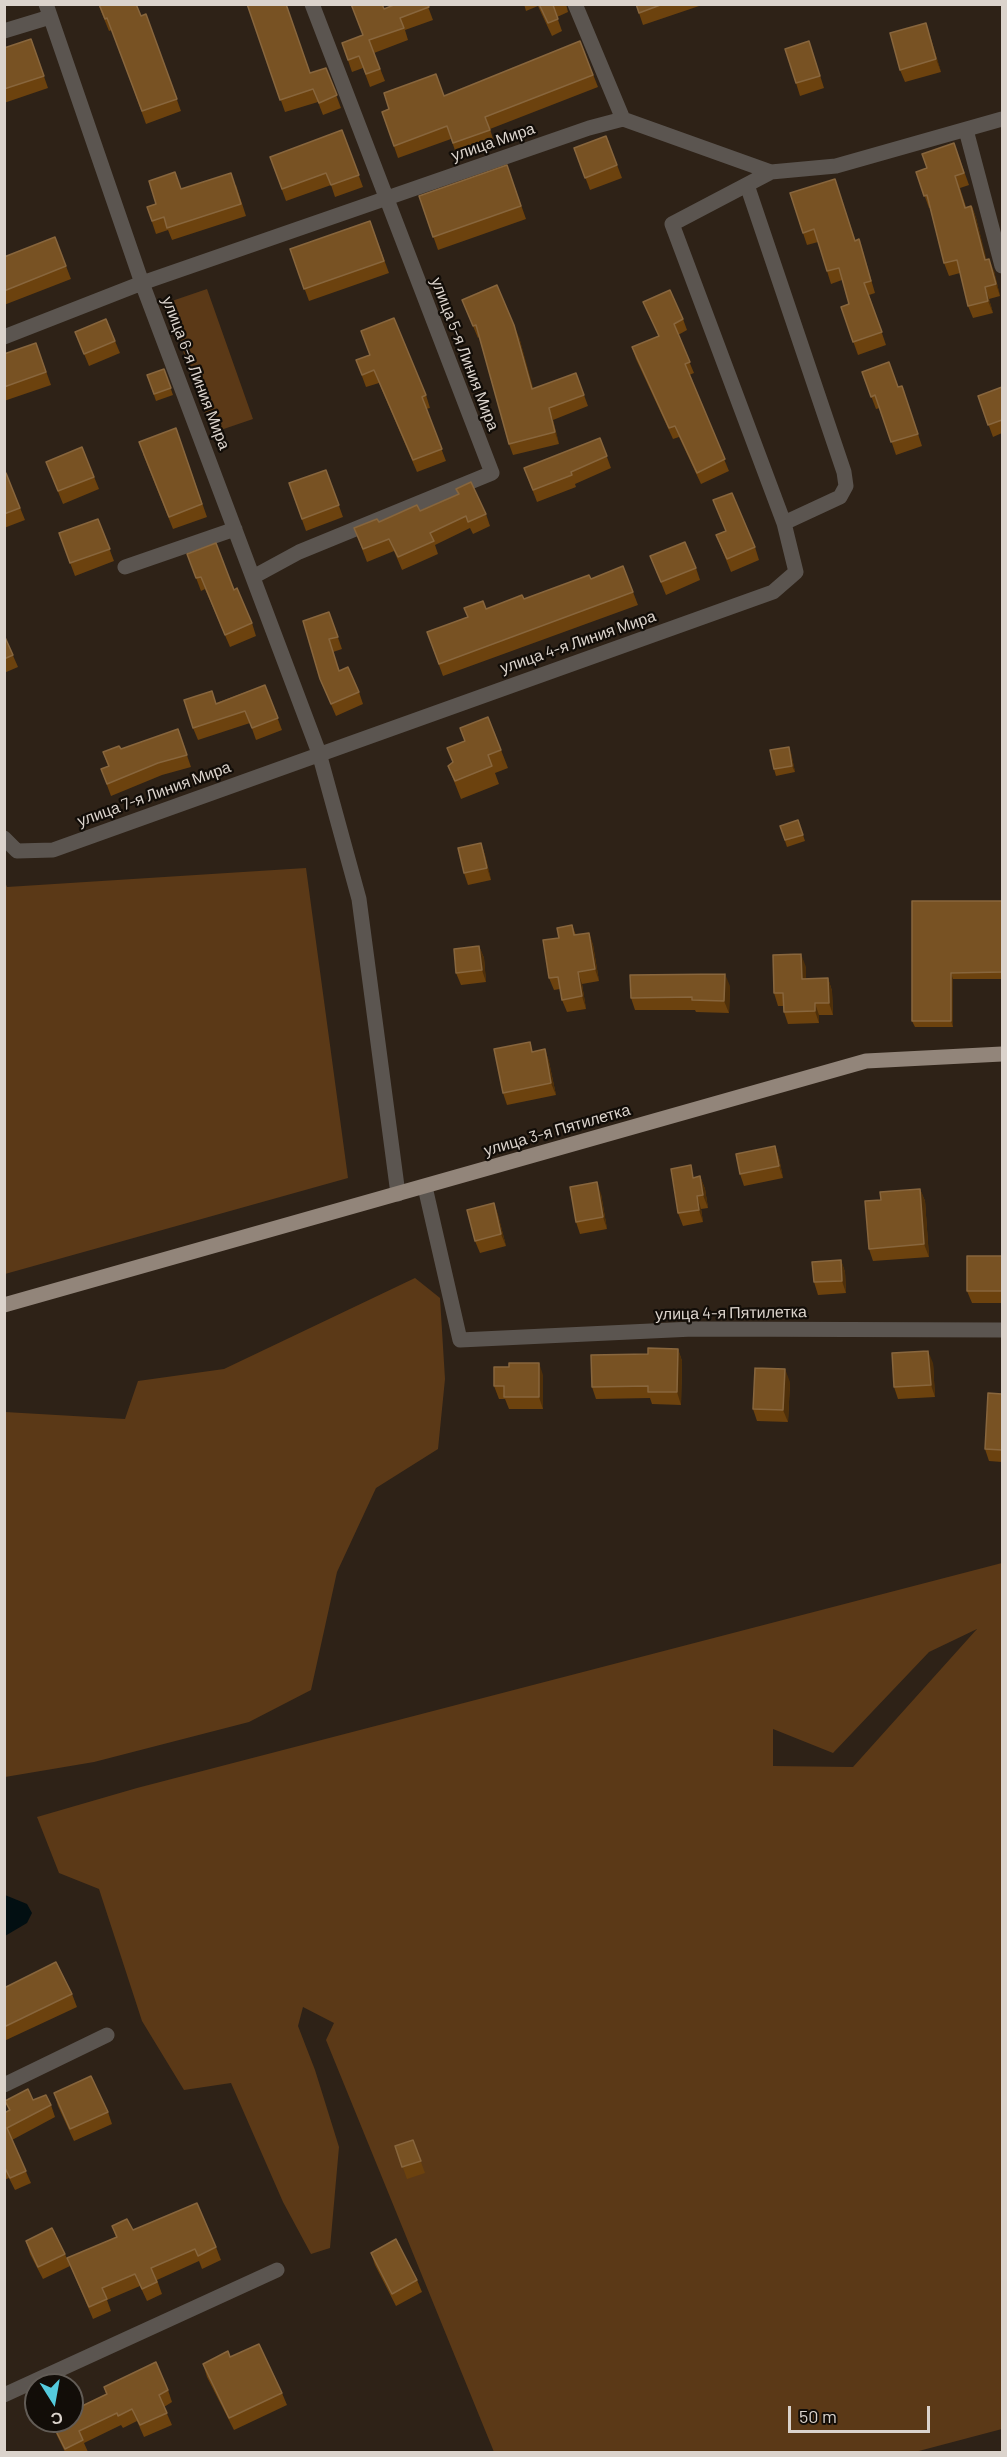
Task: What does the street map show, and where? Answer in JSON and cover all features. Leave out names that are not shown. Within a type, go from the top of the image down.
[{"type":"main road","name":"улица 3-я Пятилетка","points":[[4,1305],[866,1061],[1002,1054]]},
{"type":"street","name":"улица 5-я Линия Мира","points":[[253,577],[299,552],[492,473],[312,4]]},
{"type":"street","points":[[575,4],[623,119],[771,172]]},
{"type":"street","points":[[4,32],[48,11]]},
{"type":"street","name":"улица 6-я Линия Мира","points":[[48,11],[142,283],[319,753],[359,899],[398,1194]]},
{"type":"street","name":"улица Мира","points":[[4,337],[142,283],[385,198],[623,119]]},
{"type":"street","points":[[784,523],[840,497],[846,486],[844,472],[747,185],[771,172],[836,166],[1002,119]]},
{"type":"street","points":[[966,130],[1002,266]]},
{"type":"street","name":"улица 4-я Линия Мира","points":[[319,753],[772,592],[796,572],[784,523],[672,224],[747,185]]},
{"type":"street","points":[[125,567],[235,529]]},
{"type":"street","name":"улица 7-я Линия Мира","points":[[4,838],[17,851],[53,850],[319,753]]},
{"type":"street","name":"улица 4-я Пятилетка","points":[[425,1187],[460,1340],[693,1329],[1002,1330]]},
{"type":"street","points":[[4,2085],[107,2035]]},
{"type":"street","points":[[4,2395],[277,2270]]},
{"type":"shaded area","points":[[207,289],[253,419],[212,433],[166,303]]},
{"type":"shaded area","points":[[306,868],[348,1178],[5,1274],[5,882],[7,887]]},
{"type":"shaded area","points":[[415,1278],[440,1298],[445,1379],[438,1449],[376,1488],[337,1572],[311,1690],[249,1722],[94,1762],[5,1777],[5,1412],[125,1419],[138,1381],[224,1369]]},
{"type":"shaded area","points":[[1002,1563],[1002,2429],[915,2452],[494,2452],[326,2040],[334,2023],[303,2007],[298,2026],[315,2070],[339,2147],[330,2248],[311,2254],[283,2202],[231,2083],[184,2090],[142,2021],[99,1889],[59,1873],[37,1817],[137,1788]],"holes":[[[977,1629],[853,1767],[773,1766],[773,1729],[833,1753],[929,1652]]]},
{"type":"shaded area","points":[[5,1895],[27,1904],[32,1913],[27,1923],[5,1936]]},
{"type":"building","points":[[99,4],[136,4],[141,16],[146,14],[177,99],[142,111],[107,18],[105,19]]},
{"type":"building","points":[[247,4],[286,4],[310,73],[326,68],[337,95],[319,103],[313,89],[280,100]]},
{"type":"building","points":[[351,4],[382,4],[384,9],[396,4],[427,4],[429,7],[400,18],[404,28],[369,40],[380,69],[366,74],[359,56],[348,60],[342,43],[363,35]]},
{"type":"building","points":[[539,4],[554,4],[558,19],[548,23]]},
{"type":"building","points":[[636,4],[663,4],[639,13]]},
{"type":"building","points":[[926,23],[936,59],[900,70],[890,33]]},
{"type":"building","points":[[31,39],[44,76],[4,89],[4,48]]},
{"type":"building","points":[[580,41],[593,75],[485,117],[490,130],[453,143],[447,126],[394,146],[382,112],[389,109],[384,93],[436,74],[444,96]]},
{"type":"building","points":[[809,41],[820,76],[796,83],[785,49]]},
{"type":"building","points":[[342,130],[359,175],[331,185],[326,173],[282,189],[270,157]]},
{"type":"building","points":[[606,136],[617,165],[585,178],[574,148]]},
{"type":"building","points":[[954,143],[964,173],[955,176],[965,208],[971,206],[985,260],[989,259],[996,284],[985,287],[988,301],[968,306],[957,260],[944,263],[927,195],[924,196],[916,172],[927,168],[922,154]]},
{"type":"building","points":[[507,165],[521,206],[433,237],[419,196]]},
{"type":"building","points":[[175,172],[181,189],[231,173],[241,204],[167,228],[164,217],[152,221],[147,207],[156,204],[149,181]]},
{"type":"building","points":[[835,179],[855,241],[859,239],[871,281],[864,283],[882,332],[853,342],[841,307],[849,304],[839,268],[827,271],[814,229],[803,233],[790,193]]},
{"type":"building","points":[[370,221],[384,261],[304,289],[290,249]]},
{"type":"building","points":[[55,237],[66,266],[4,291],[4,257]]},
{"type":"building","points":[[497,285],[514,325],[532,389],[576,373],[584,395],[549,408],[555,432],[509,444],[476,325],[473,326],[462,300]]},
{"type":"building","points":[[670,290],[683,319],[674,324],[690,362],[685,364],[725,459],[697,473],[675,426],[669,428],[632,347],[659,336],[643,302]]},
{"type":"building","points":[[394,318],[426,395],[422,397],[442,449],[413,460],[374,370],[362,375],[356,360],[370,355],[361,331]]},
{"type":"building","points":[[106,319],[115,341],[84,354],[75,332]]},
{"type":"building","points":[[36,343],[46,372],[4,387],[4,354]]},
{"type":"building","points":[[889,362],[898,387],[902,386],[918,434],[891,442],[875,395],[871,397],[862,372]]},
{"type":"building","points":[[164,369],[171,388],[154,394],[147,375]]},
{"type":"building","points":[[1002,387],[1002,420],[988,425],[978,396]]},
{"type":"building","points":[[176,428],[202,504],[169,517],[139,442]]},
{"type":"building","points":[[600,438],[607,456],[571,472],[572,475],[533,490],[524,468]]},
{"type":"building","points":[[82,447],[94,477],[58,491],[46,462]]},
{"type":"building","points":[[326,470],[339,505],[302,519],[289,483]]},
{"type":"building","points":[[6,473],[20,508],[4,514],[4,474]]},
{"type":"building","points":[[471,482],[486,514],[468,522],[466,516],[430,533],[434,541],[398,557],[389,539],[363,549],[354,528],[377,519],[379,522],[417,505],[420,511],[459,494],[456,489]]},
{"type":"building","points":[[732,493],[755,547],[727,559],[716,535],[726,531],[713,500]]},
{"type":"building","points":[[98,519],[110,549],[70,563],[59,533]]},
{"type":"building","points":[[685,542],[696,568],[661,582],[650,556]]},
{"type":"building","points":[[216,543],[234,590],[237,588],[252,623],[225,635],[201,577],[196,578],[187,554]]},
{"type":"building","points":[[623,566],[633,592],[439,664],[427,632],[468,617],[464,608],[483,601],[486,609],[522,595],[524,599],[589,575],[591,579]]},
{"type":"building","points":[[329,612],[338,637],[329,639],[339,671],[348,667],[359,692],[331,704],[320,679],[303,621]]},
{"type":"building","points":[[4,635],[13,655],[4,659]]},
{"type":"building","points":[[265,685],[278,718],[252,728],[245,711],[193,728],[184,700],[212,691],[216,704]]},
{"type":"building","points":[[488,717],[501,750],[488,755],[492,766],[455,781],[448,766],[453,762],[447,748],[465,741],[460,728]]},
{"type":"building","points":[[178,729],[187,755],[158,763],[107,784],[101,769],[109,766],[103,752],[119,746],[121,749]]},
{"type":"building","points":[[789,747],[792,766],[774,769],[770,750]]},
{"type":"building","points":[[798,820],[803,835],[785,840],[780,826]]},
{"type":"building","points":[[481,843],[487,868],[464,873],[458,848]]},
{"type":"building","points":[[912,901],[1002,901],[1002,972],[951,973],[951,1021],[912,1021]]},
{"type":"building","points":[[572,925],[574,935],[589,933],[595,969],[578,972],[582,996],[562,1000],[558,977],[549,978],[543,940],[559,938],[557,928]]},
{"type":"building","points":[[479,946],[482,970],[456,973],[454,949]]},
{"type":"building","points":[[801,954],[802,979],[828,978],[829,1003],[815,1003],[815,1011],[784,1012],[783,993],[774,993],[773,955]]},
{"type":"building","points":[[725,974],[724,1001],[692,1000],[692,997],[631,998],[630,975]]},
{"type":"building","points":[[530,1042],[532,1052],[545,1049],[551,1083],[503,1093],[494,1049]]},
{"type":"building","points":[[775,1146],[779,1166],[740,1174],[736,1154]]},
{"type":"building","points":[[691,1165],[693,1178],[700,1176],[703,1195],[697,1196],[699,1210],[678,1213],[671,1169]]},
{"type":"building","points":[[597,1182],[603,1217],[576,1222],[570,1187]]},
{"type":"building","points":[[920,1189],[924,1244],[869,1249],[865,1201],[881,1200],[880,1192]]},
{"type":"building","points":[[494,1203],[501,1234],[475,1241],[467,1210]]},
{"type":"building","points":[[967,1256],[1002,1256],[1002,1291],[967,1291]]},
{"type":"building","points":[[841,1260],[842,1281],[814,1282],[812,1262]]},
{"type":"building","points":[[648,1348],[678,1349],[677,1392],[648,1392],[648,1386],[592,1387],[591,1355],[648,1354]]},
{"type":"building","points":[[928,1351],[931,1385],[894,1387],[892,1353]]},
{"type":"building","points":[[509,1363],[539,1363],[539,1397],[504,1397],[504,1386],[494,1386],[494,1367],[509,1367]]},
{"type":"building","points":[[755,1368],[785,1369],[783,1410],[753,1409]]},
{"type":"building","points":[[988,1393],[1002,1394],[1002,1450],[985,1449]]},
{"type":"building","points":[[56,1962],[72,1994],[4,2027],[4,1988]]},
{"type":"building","points":[[91,2076],[108,2112],[70,2129],[54,2093]]},
{"type":"building","points":[[28,2089],[33,2100],[46,2095],[51,2105],[7,2128],[26,2171],[10,2178],[4,2166],[4,2113],[10,2110],[5,2101]]},
{"type":"building","points":[[413,2140],[421,2161],[402,2167],[395,2146]]},
{"type":"building","points":[[197,2203],[216,2247],[198,2256],[195,2249],[151,2268],[157,2282],[142,2289],[135,2274],[102,2288],[107,2299],[89,2307],[67,2258],[117,2237],[112,2226],[127,2219],[133,2230]]},
{"type":"building","points":[[52,2228],[65,2254],[38,2267],[26,2241]]},
{"type":"building","points":[[396,2239],[417,2280],[392,2294],[371,2253]]},
{"type":"building","points":[[259,2344],[282,2393],[229,2418],[203,2364],[228,2351],[230,2357]]},
{"type":"building","points":[[156,2362],[168,2390],[159,2395],[167,2413],[140,2425],[132,2409],[118,2416],[117,2413],[84,2429],[84,2405],[107,2394],[104,2387]]},
{"type":"building","points":[[57,2433],[80,2433],[83,2440],[65,2449]]}]
